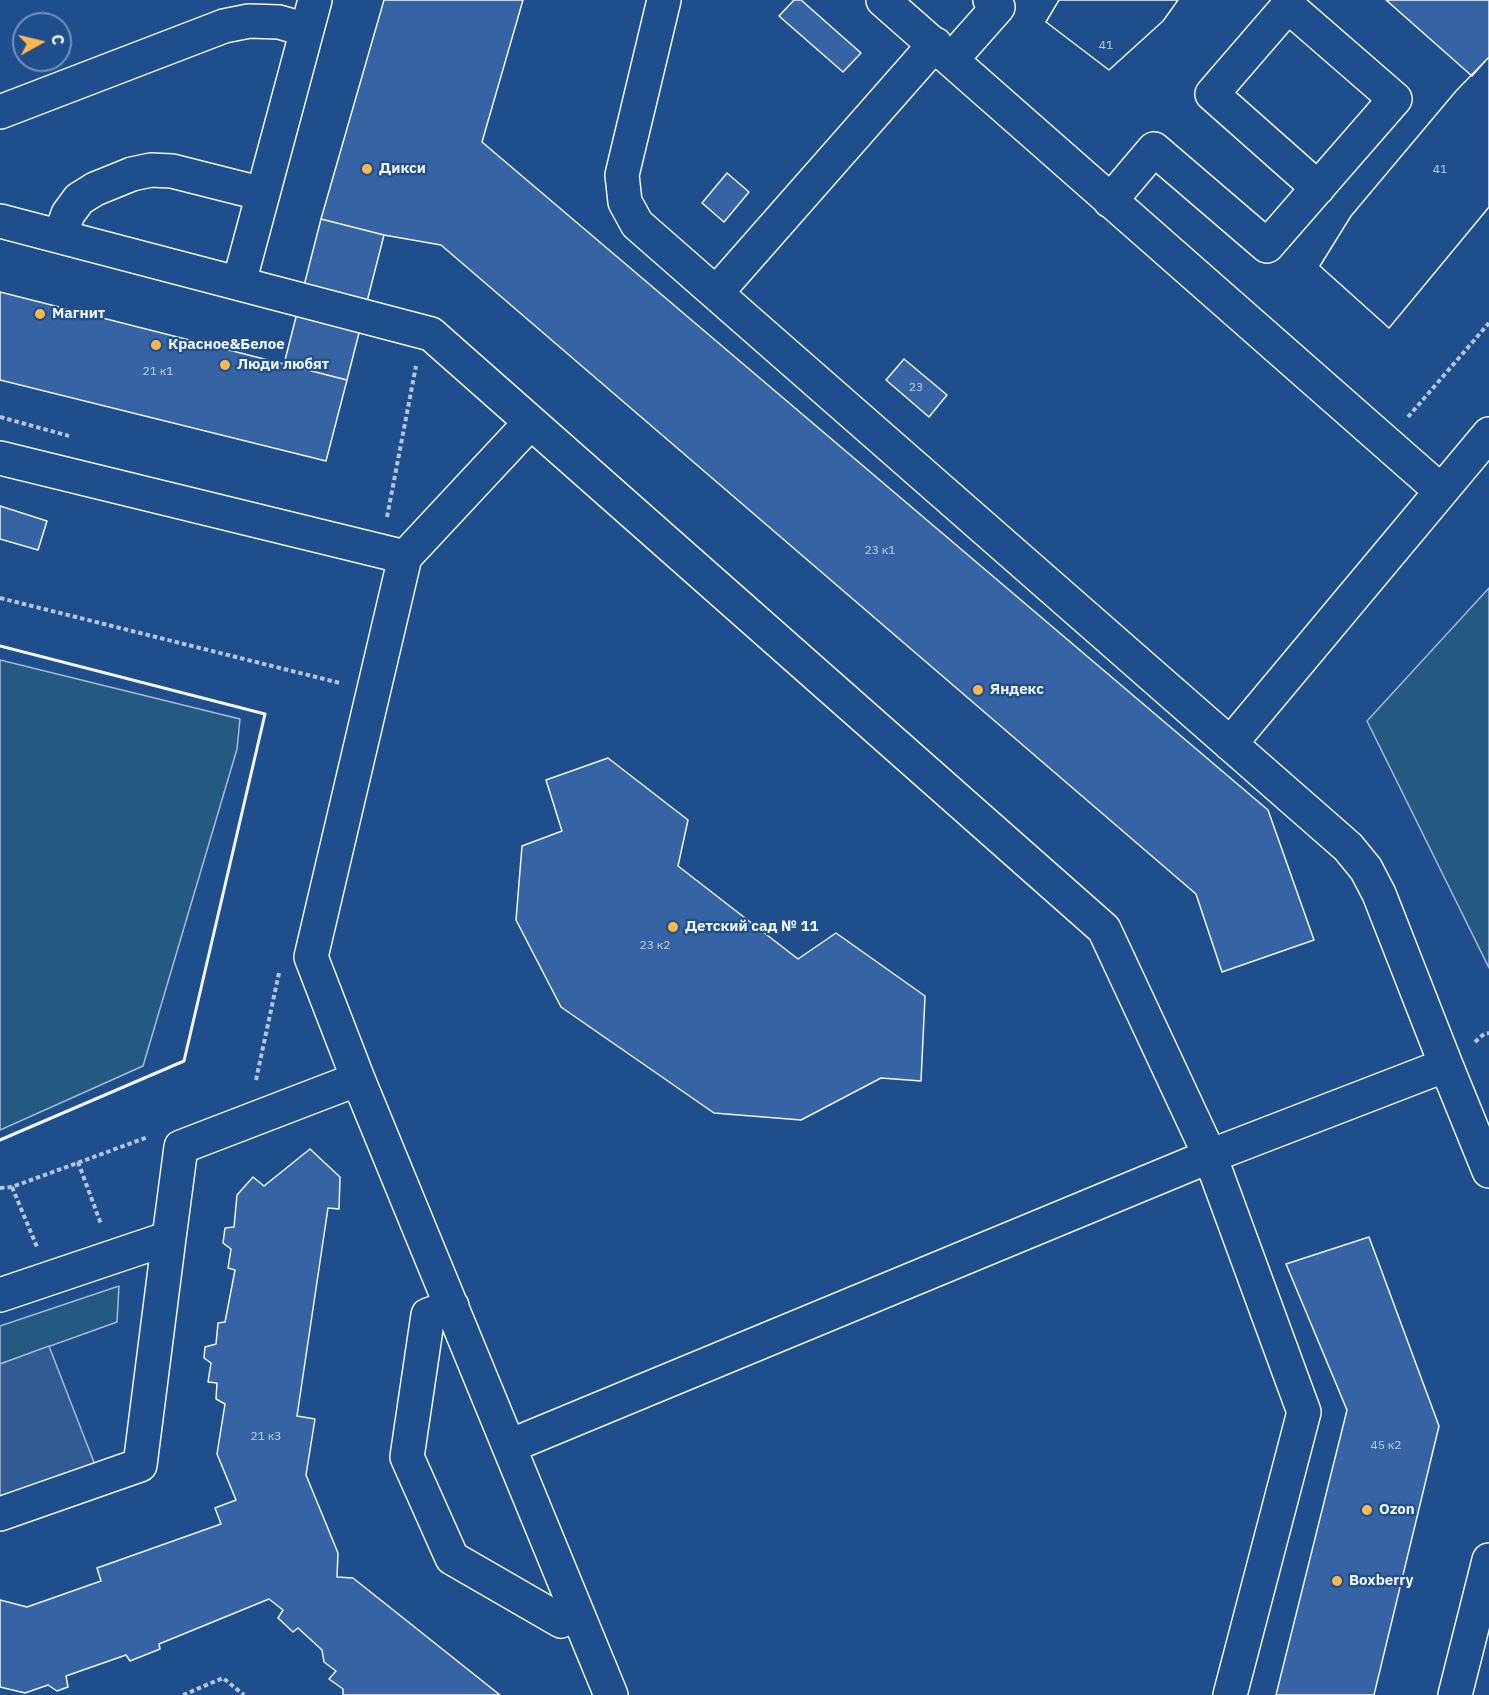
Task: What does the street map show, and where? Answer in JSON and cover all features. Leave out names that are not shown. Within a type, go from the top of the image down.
[{"type":"lane","points":[[664,0],[622,175],[625,202],[637,224],[1348,847],[1366,868],[1379,894],[1489,1171]]},
{"type":"lane","points":[[883,0],[1441,491]]},
{"type":"lane","points":[[716,293],[944,52],[998,7],[990,0]]},
{"type":"lane","points":[[1110,201],[1154,149],[1267,246],[1318,188],[1395,99],[1288,6],[1212,94],[1318,188]]},
{"type":"lane","points":[[0,112],[224,26],[249,21],[279,22],[311,15],[239,283]]},
{"type":"lane","points":[[60,236],[68,214],[79,199],[95,189],[132,174],[151,170],[172,171],[263,194]]},
{"type":"lane","points":[[0,221],[431,334],[1104,929],[1210,1156],[1304,1412],[1230,1695]]},
{"type":"lane","points":[[530,423],[391,554],[310,957],[611,1695]]},
{"type":"lane","points":[[1230,744],[1489,434]]},
{"type":"lane","points":[[0,458],[391,554]]},
{"type":"lane","points":[[510,1446],[1210,1156],[1446,1065]]},
{"type":"lane","points":[[0,1514],[140,1466],[181,1147],[358,1079]]},
{"type":"lane","points":[[0,1295],[169,1238]]},
{"type":"lane","points":[[452,1305],[428,1315],[407,1457],[452,1558],[561,1621],[578,1613]]},
{"type":"lane","points":[[1455,1695],[1489,1560]]},
{"type":"path","points":[[1386,442],[1489,322]]},
{"type":"path","points":[[391,554],[386,523],[423,332]]},
{"type":"path","points":[[0,417],[79,439]]},
{"type":"path","points":[[0,598],[342,684],[345,673]]},
{"type":"path","points":[[254,1089],[280,967]]},
{"type":"path","points":[[0,1188],[12,1187],[154,1134]]},
{"type":"path","points":[[78,1162],[104,1233]]},
{"type":"path","points":[[12,1187],[40,1256]]},
{"type":"path","points":[[183,1695],[223,1678],[243,1695]]},
{"type":"shaded area","points":[[1489,588],[1489,968],[1367,721]]},
{"type":"shaded area","points":[[0,660],[240,719],[237,749],[143,1066],[0,1130]]},
{"type":"shaded area","points":[[119,1286],[117,1322],[0,1364],[0,1326]]},
{"type":"shaded area","points":[[49,1346],[95,1465],[0,1499],[0,1364]]},
{"type":"building","points":[[384,0],[523,0],[482,142],[1268,810],[1314,940],[1222,972],[1196,894],[441,245],[384,235],[321,219]]},
{"type":"building","points":[[794,0],[801,0],[861,53],[843,72],[779,16]]},
{"type":"building","points":[[1059,0],[1178,0],[1163,21],[1109,70],[1046,22]]},
{"type":"building","points":[[1059,0],[1178,0],[1163,21],[1109,70],[1046,22]]},
{"type":"building","points":[[1386,0],[1489,0],[1489,57],[1472,76]]},
{"type":"building","points":[[1489,57],[1489,207],[1389,328],[1320,266],[1351,216],[1456,91]]},
{"type":"building","points":[[1489,57],[1489,207],[1389,328],[1320,266],[1351,216],[1456,91]]},
{"type":"building","points":[[727,173],[749,192],[724,222],[702,203]]},
{"type":"building","points":[[321,219],[384,235],[347,380],[284,364]]},
{"type":"building","points":[[0,292],[347,380],[326,461],[0,380]]},
{"type":"building","points":[[904,359],[947,395],[929,417],[886,380]]},
{"type":"building","points":[[0,506],[47,521],[38,550],[0,539]]},
{"type":"building","points":[[608,758],[688,820],[678,866],[798,959],[836,933],[925,996],[921,1081],[881,1078],[801,1120],[714,1113],[561,1007],[516,920],[522,846],[562,831],[546,780]]},
{"type":"building","points":[[310,1149],[340,1177],[339,1209],[328,1208],[297,1416],[315,1419],[306,1475],[338,1553],[337,1577],[353,1578],[500,1695],[343,1695],[343,1689],[329,1679],[336,1671],[324,1662],[322,1650],[298,1628],[293,1632],[278,1618],[283,1610],[269,1599],[159,1644],[160,1649],[130,1661],[126,1655],[66,1676],[68,1687],[57,1691],[48,1685],[25,1693],[0,1687],[0,1600],[27,1607],[101,1581],[97,1568],[221,1524],[215,1508],[236,1500],[217,1454],[225,1404],[216,1399],[217,1383],[208,1382],[211,1363],[204,1358],[205,1347],[216,1344],[218,1323],[225,1322],[235,1270],[228,1268],[231,1249],[223,1243],[225,1228],[234,1227],[237,1195],[253,1177],[264,1186]]},
{"type":"building","points":[[1369,1237],[1439,1426],[1374,1695],[1276,1695],[1347,1410],[1286,1264]]},
{"type":"wall","points":[[0,646],[265,714],[184,1061],[0,1140]]},
{"type":"place","name":"Дикси","points":[[367,169]]},
{"type":"place","name":"Магнит","points":[[40,314]]},
{"type":"place","name":"Красное&Белое","points":[[156,345]]},
{"type":"place","name":"Люди любят","points":[[225,365]]},
{"type":"place","name":"Яндекс","points":[[978,690]]},
{"type":"place","name":"Детский сад № 11","points":[[673,927]]},
{"type":"place","name":"Ozon","points":[[1367,1510]]},
{"type":"place","name":"Boxberry","points":[[1337,1581]]}]
